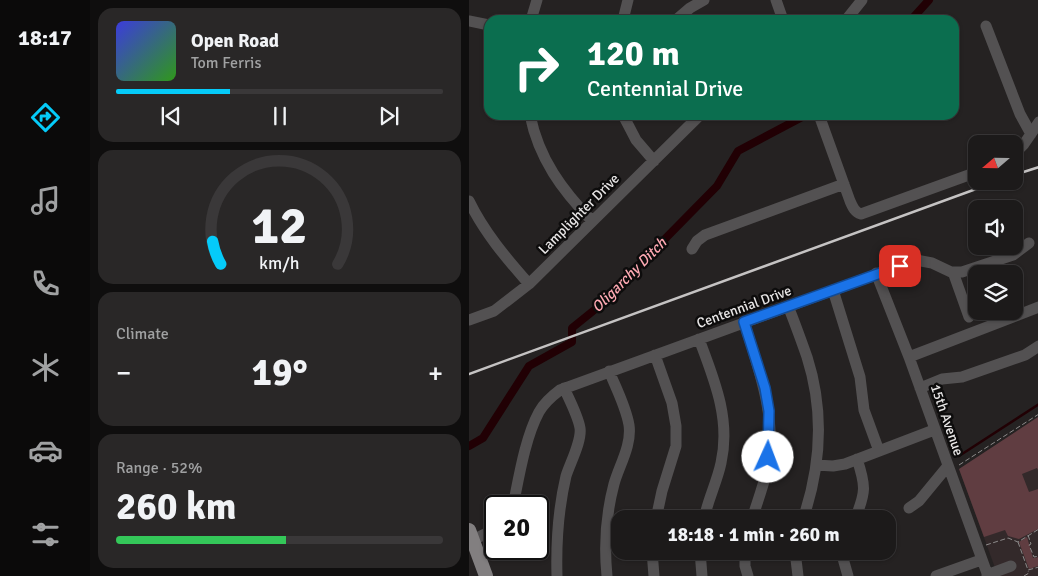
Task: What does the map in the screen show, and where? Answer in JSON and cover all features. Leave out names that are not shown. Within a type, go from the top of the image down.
[{"type":"main road","points":[[470,538],[486,576]]},
{"type":"street","points":[[532,15],[537,0]]},
{"type":"street","points":[[624,15],[628,0]]},
{"type":"street","points":[[682,15],[704,0]]},
{"type":"street","points":[[776,0],[781,15]]},
{"type":"street","points":[[850,15],[862,0]]},
{"type":"street","points":[[469,21],[484,24]]},
{"type":"street","points":[[986,26],[1020,114],[1031,134]]},
{"type":"street","points":[[533,120],[542,151],[555,177],[568,196],[592,221]]},
{"type":"street","points":[[625,120],[635,140],[653,161]]},
{"type":"street","name":"Lamplighter Drive","points":[[469,320],[494,311],[529,284],[695,120]]},
{"type":"street","points":[[821,120],[853,209],[857,213],[861,214],[968,175]]},
{"type":"street","points":[[1023,145],[1038,122]]},
{"type":"street","points":[[691,249],[705,235],[844,184]]},
{"type":"street","points":[[469,201],[491,237],[529,284]]},
{"type":"street","points":[[968,314],[953,272],[962,272],[1013,255],[1029,243]]},
{"type":"street","name":"Centennial Drive","points":[[515,495],[521,467],[538,413],[551,397],[565,388],[915,260],[932,263],[953,272]]},
{"type":"street","name":"15th Avenue","points":[[876,274],[909,357],[987,575]]},
{"type":"street","points":[[833,290],[860,377],[865,410],[879,451]]},
{"type":"street","points":[[788,306],[807,358],[816,393],[819,422],[816,465],[812,490],[806,510]]},
{"type":"street","points":[[909,357],[1038,307]]},
{"type":"street","points":[[744,322],[765,388],[769,411],[767,470],[755,510]]},
{"type":"street","points":[[699,339],[719,395],[724,416],[725,438],[719,471],[705,510]]},
{"type":"street","points":[[920,388],[942,379],[962,377],[1025,355],[1038,346]]},
{"type":"street","points":[[655,355],[672,403],[676,426],[676,446],[658,510]]},
{"type":"street","points":[[607,576],[605,563],[607,520],[614,485],[629,437],[627,417],[609,371]]},
{"type":"street","points":[[557,576],[556,543],[559,515],[567,475],[580,428],[565,388]]},
{"type":"street","points":[[816,465],[833,466],[857,459],[934,430]]},
{"type":"street","points":[[857,459],[864,479],[865,492],[859,510]]},
{"type":"street","points":[[909,508],[919,501],[948,469]]},
{"type":"street","points":[[470,538],[484,534]]},
{"type":"street","points":[[652,560],[653,576]]},
{"type":"street","points":[[700,560],[701,576]]},
{"type":"street","points":[[745,560],[748,576]]},
{"type":"street","points":[[796,560],[798,576]]},
{"type":"street","points":[[843,560],[848,576]]},
{"type":"street","points":[[936,576],[981,560]]},
{"type":"street","points":[[987,575],[1011,566]]},
{"type":"path","points":[[948,469],[1038,414]]},
{"type":"path","points":[[1018,542],[1038,529]]},
{"type":"path","points":[[1028,535],[1031,544],[1029,545],[1034,557],[1038,556]]},
{"type":"path","points":[[985,545],[1008,538],[1018,542],[1029,573],[1024,576]]},
{"type":"path","points":[[1028,570],[1038,567]]},
{"type":"shaded area","points":[[1038,417],[1038,576],[998,576],[959,469]]},
{"type":"shaded area","points":[[1038,417],[1038,470],[1037,468],[1022,474],[1029,492],[1038,489],[1038,529],[1019,539],[1008,536],[1005,530],[984,537],[959,469]]},
{"type":"shaded area","points":[[1027,537],[1033,558],[1039,557],[1038,566],[1029,569],[1019,542]]},
{"type":"waterway","name":"Oligarchy Ditch","points":[[916,15],[929,0]]},
{"type":"waterway","name":"Oligarchy Ditch","points":[[469,446],[483,438],[529,366],[572,342],[572,328],[598,307],[717,186],[738,151],[797,120]]},
{"type":"waterway","points":[[959,456],[1039,404]]},
{"type":"railway","points":[[1023,172],[1039,167]]},
{"type":"railway","points":[[469,374],[973,190]]},
{"type":"route","points":[[768,457],[769,411],[765,388],[744,322],[900,266]]}]
